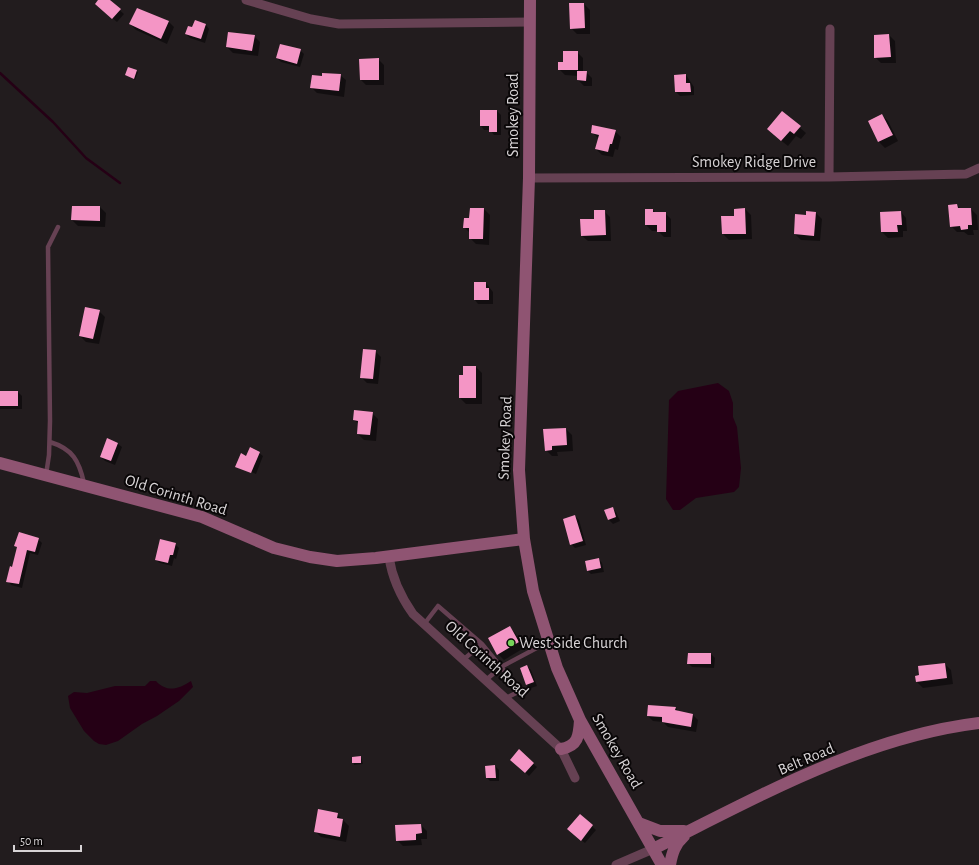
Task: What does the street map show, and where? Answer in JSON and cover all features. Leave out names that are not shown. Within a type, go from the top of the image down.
[{"type":"street","points":[[246,0],[311,19],[339,24],[530,22]]},
{"type":"street","name":"Smokey Road","points":[[530,0],[529,178],[519,470],[524,539],[533,591],[557,668],[580,720],[662,865]]},
{"type":"street","points":[[829,176],[830,29]]},
{"type":"street","name":"Smokey Ridge Drive","points":[[529,178],[966,174],[979,168]]},
{"type":"street","name":"Old Corinth Road","points":[[0,464],[202,517],[274,548],[310,557],[337,561],[389,557],[524,539]]},
{"type":"street","name":"Old Corinth Road","points":[[389,557],[395,581],[405,602],[413,614],[425,623],[561,749],[575,778]]},
{"type":"street","points":[[561,749],[570,747],[575,743],[579,736],[580,720]]},
{"type":"street","name":"Belt Road","points":[[653,849],[797,779],[857,755],[894,741],[979,723]]},
{"type":"street","points":[[639,823],[660,831],[691,830]]},
{"type":"street","points":[[670,865],[673,851],[678,841],[691,830]]},
{"type":"street","points":[[616,865],[653,849]]},
{"type":"lane","points":[[46,475],[50,442],[48,247],[58,227]]},
{"type":"lane","points":[[50,442],[61,445],[74,456],[81,469],[84,485]]},
{"type":"lane","points":[[425,623],[438,606],[482,644],[516,685],[516,693],[506,698]]},
{"type":"lane","points":[[486,680],[501,667],[548,642]]},
{"type":"lane","points":[[464,659],[482,644]]},
{"type":"shaded area","points":[[718,383],[729,391],[733,403],[733,417],[737,427],[741,468],[739,487],[734,492],[696,498],[680,510],[673,510],[666,499],[669,400],[678,391]]},
{"type":"shaded area","points":[[150,681],[156,681],[164,687],[178,688],[191,681],[193,687],[179,701],[118,741],[106,745],[99,744],[94,741],[84,731],[70,708],[68,696],[74,692],[87,693],[115,686],[145,686]]},
{"type":"building","points":[[98,0],[110,0],[121,9],[112,19],[95,4]]},
{"type":"building","points":[[569,3],[584,3],[585,28],[570,29]]},
{"type":"building","points":[[137,8],[169,21],[161,39],[129,24]]},
{"type":"building","points":[[195,20],[206,24],[201,39],[185,34],[188,26],[192,27]]},
{"type":"building","points":[[228,32],[255,35],[252,51],[226,47]]},
{"type":"building","points":[[889,34],[891,57],[874,58],[874,35]]},
{"type":"building","points":[[280,44],[301,49],[297,64],[276,58]]},
{"type":"building","points":[[563,51],[578,51],[578,70],[558,70],[558,62],[563,62]]},
{"type":"building","points":[[379,58],[379,80],[360,80],[359,59]]},
{"type":"building","points":[[128,67],[137,70],[134,79],[125,75]]},
{"type":"building","points":[[577,71],[587,71],[586,81],[577,80]]},
{"type":"building","points":[[322,73],[341,74],[339,91],[310,88],[312,75],[322,76]]},
{"type":"building","points":[[686,74],[686,83],[690,83],[691,92],[675,92],[674,75]]},
{"type":"building","points":[[480,110],[497,110],[497,132],[489,132],[489,126],[480,126]]},
{"type":"building","points":[[782,111],[801,126],[794,134],[790,131],[781,141],[767,129]]},
{"type":"building","points":[[882,114],[893,135],[878,142],[868,121]]},
{"type":"building","points":[[592,125],[616,130],[608,152],[595,149],[599,135],[591,133]]},
{"type":"building","points":[[957,204],[958,208],[971,208],[972,225],[968,225],[968,229],[961,230],[960,226],[950,227],[948,205]]},
{"type":"building","points":[[72,206],[100,206],[100,221],[71,220]]},
{"type":"building","points":[[470,208],[484,208],[483,239],[469,239],[469,228],[463,228],[464,218],[469,218]]},
{"type":"building","points":[[745,208],[746,234],[722,234],[721,216],[734,216],[734,209]]},
{"type":"building","points":[[645,209],[653,209],[653,212],[666,212],[666,232],[657,232],[657,225],[645,225]]},
{"type":"building","points":[[594,210],[605,210],[606,235],[581,236],[580,219],[594,219]]},
{"type":"building","points":[[806,211],[816,212],[814,236],[794,234],[795,214],[806,215]]},
{"type":"building","points":[[901,211],[902,225],[897,225],[898,232],[881,232],[880,212]]},
{"type":"building","points":[[474,282],[486,282],[486,288],[489,288],[489,300],[474,300]]},
{"type":"building","points":[[85,307],[100,310],[93,339],[79,336]]},
{"type":"building","points":[[363,349],[376,350],[373,379],[360,378]]},
{"type":"building","points":[[463,366],[476,366],[476,398],[459,398],[459,375],[463,375]]},
{"type":"building","points":[[0,391],[18,391],[18,406],[0,406]]},
{"type":"building","points":[[354,410],[373,412],[370,435],[357,434],[358,421],[353,420]]},
{"type":"building","points":[[566,428],[567,445],[552,446],[552,450],[545,451],[543,429]]},
{"type":"building","points":[[107,438],[118,443],[111,461],[100,457]]},
{"type":"building","points":[[250,447],[260,452],[251,473],[235,467],[241,453],[246,456]]},
{"type":"building","points":[[613,507],[616,517],[608,520],[604,510]]},
{"type":"building","points":[[575,515],[583,541],[570,545],[563,519]]},
{"type":"building","points":[[19,532],[39,538],[35,552],[27,550],[19,584],[6,582],[10,566],[12,567],[17,547],[14,546]]},
{"type":"building","points":[[160,539],[176,543],[173,555],[170,555],[168,563],[155,560]]},
{"type":"building","points":[[599,558],[601,568],[587,571],[585,561]]},
{"type":"building","points":[[510,626],[519,642],[497,655],[488,638]]},
{"type":"building","points":[[688,653],[711,653],[711,664],[687,664]]},
{"type":"building","points":[[945,663],[947,678],[916,682],[915,676],[919,675],[918,666]]},
{"type":"building","points":[[527,665],[534,682],[526,685],[520,668]]},
{"type":"building","points":[[648,705],[676,707],[675,710],[693,714],[691,727],[662,722],[662,717],[647,716]]},
{"type":"building","points":[[519,749],[534,763],[525,773],[510,760]]},
{"type":"building","points":[[361,756],[361,763],[352,763],[352,757]]},
{"type":"building","points":[[495,765],[496,778],[486,778],[485,766]]},
{"type":"building","points":[[318,809],[338,813],[337,818],[343,819],[340,837],[314,832]]},
{"type":"building","points":[[580,814],[593,825],[581,841],[567,829]]},
{"type":"building","points":[[421,824],[422,833],[416,834],[416,840],[396,841],[395,825]]},
{"type":"waterway","points":[[0,73],[53,122],[86,158],[120,183]]},
{"type":"place","name":"West Side Church","points":[[511,643]]}]
